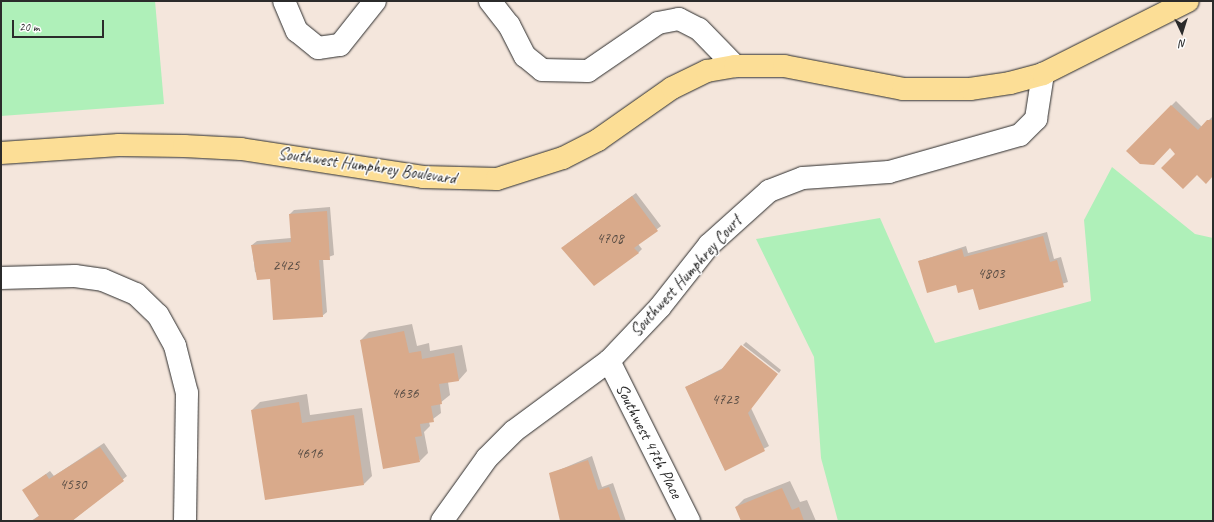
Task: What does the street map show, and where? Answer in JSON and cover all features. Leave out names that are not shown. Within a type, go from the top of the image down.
[{"type":"main road","name":"Southwest Humphrey Boulevard","points":[[1,153],[119,145],[184,146],[241,149],[423,177],[498,179],[563,158],[598,140],[672,88],[707,71],[735,66],[784,66],[903,89],[970,88],[1043,74],[1188,1]]},
{"type":"street","points":[[284,1],[297,31],[318,48],[330,48],[344,41],[362,12],[375,1]]},
{"type":"street","points":[[490,1],[509,25],[525,56],[542,70],[588,70],[658,24],[679,19],[699,29],[735,66]]},
{"type":"street","name":"Southwest Humphrey Court","points":[[442,521],[463,487],[514,431],[608,361],[660,308],[709,246],[769,192],[803,178],[889,172],[1020,135],[1036,119],[1043,74]]},
{"type":"street","points":[[1,278],[75,276],[103,280],[136,294],[158,315],[175,346],[187,393],[185,521]]},
{"type":"street","name":"Southwest 47th Place","points":[[608,361],[689,521]]},
{"type":"green space","points":[[1,1],[155,1],[164,104],[1,116]]},
{"type":"green space","points":[[1112,167],[1195,234],[1213,238],[1213,521],[838,521],[821,458],[814,357],[756,239],[880,218],[935,343],[1091,301],[1084,220]]},
{"type":"building","points":[[1171,105],[1198,130],[1207,120],[1213,120],[1213,176],[1206,184],[1197,175],[1183,189],[1161,168],[1175,154],[1170,148],[1154,165],[1140,164],[1126,151]]},
{"type":"building","points":[[632,196],[658,231],[634,248],[639,253],[594,286],[561,248]]},
{"type":"building","points":[[327,211],[330,260],[319,260],[323,317],[273,320],[270,279],[257,280],[251,245],[291,242],[289,214]]},
{"type":"building","points":[[1043,236],[1050,262],[1057,260],[1064,287],[979,310],[973,289],[958,293],[956,285],[927,293],[918,261],[962,249],[964,257]]},
{"type":"building","points":[[404,331],[409,353],[421,351],[422,359],[454,353],[459,381],[439,384],[442,404],[431,406],[434,422],[420,424],[422,436],[415,437],[420,462],[383,469],[360,340]]},
{"type":"building","points":[[741,345],[778,374],[748,413],[765,451],[725,471],[685,387],[721,370]]},
{"type":"building","points":[[299,402],[302,423],[354,415],[364,485],[265,500],[251,410]]},
{"type":"building","points":[[100,447],[124,481],[72,521],[32,521],[39,516],[22,490],[46,474],[49,479]]},
{"type":"building","points":[[588,460],[598,490],[609,487],[621,521],[560,521],[549,473]]},
{"type":"building","points":[[782,488],[792,510],[799,507],[804,521],[741,521],[735,507]]}]
